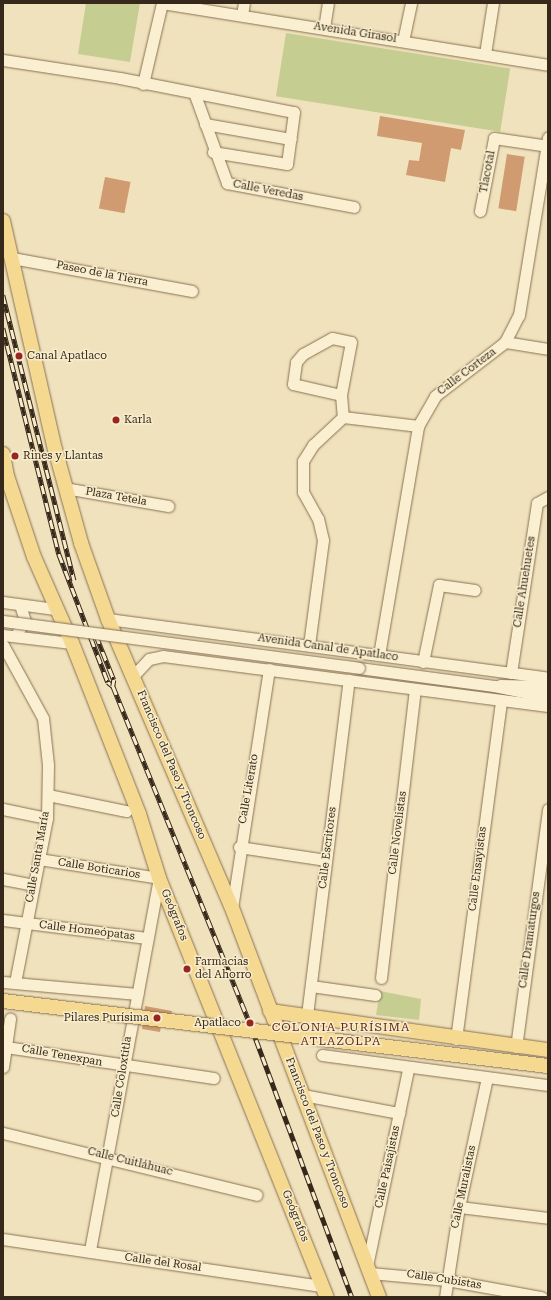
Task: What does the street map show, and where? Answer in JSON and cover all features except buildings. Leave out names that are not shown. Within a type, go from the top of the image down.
[{"type":"main road","name":"Francisco del Paso y Troncoso","points":[[3,221],[64,488],[108,619],[232,908],[270,1011],[304,1095],[379,1297]]},
{"type":"main road","points":[[3,454],[5,478],[55,609],[72,643]]},
{"type":"main road","name":"Geógrafos","points":[[72,643],[139,814],[159,878],[325,1292]]},
{"type":"main road","points":[[3,1001],[548,1066]]},
{"type":"main road","points":[[270,1011],[307,1015],[456,1039],[548,1050]]},
{"type":"street","points":[[143,84],[162,3]]},
{"type":"street","name":"Avenida Girasol","points":[[162,3],[242,14],[548,65]]},
{"type":"street","points":[[242,14],[244,3]]},
{"type":"street","points":[[324,28],[328,3]]},
{"type":"street","points":[[404,41],[411,3]]},
{"type":"street","points":[[485,54],[494,3]]},
{"type":"street","points":[[3,60],[294,112],[287,164],[213,152]]},
{"type":"street","name":"Calle Veredas","points":[[196,95],[222,177],[231,185],[354,207]]},
{"type":"street","points":[[205,124],[291,139]]},
{"type":"street","name":"Tlacotal","points":[[480,211],[494,138],[547,143]]},
{"type":"street","name":"Calle Corteza","points":[[379,655],[418,426],[435,396],[505,342],[519,315],[547,143]]},
{"type":"street","name":"Paseo de la Tierra","points":[[12,258],[192,291]]},
{"type":"street","points":[[341,395],[293,384],[296,362],[303,354],[332,338],[351,342],[341,395],[343,417]]},
{"type":"street","points":[[505,342],[548,349]]},
{"type":"street","points":[[309,645],[323,540],[318,519],[303,492],[303,461],[314,444],[343,417],[418,426]]},
{"type":"street","name":"Plaza Tetela","points":[[64,488],[168,506]]},
{"type":"street","name":"Calle Ahuehuetes","points":[[511,673],[537,504],[548,497]]},
{"type":"street","points":[[423,662],[439,584],[475,590]]},
{"type":"street","points":[[3,602],[55,609]]},
{"type":"street","points":[[5,638],[17,632],[25,621],[20,605]]},
{"type":"street","name":"Avenida Canal de Apatlaco","points":[[108,619],[548,678]]},
{"type":"street","points":[[3,621],[494,686],[548,697]]},
{"type":"street","points":[[186,629],[179,642],[187,658]]},
{"type":"street","points":[[5,638],[72,643]]},
{"type":"street","name":"Calle Santa María","points":[[5,638],[43,718],[48,795],[47,818],[15,983]]},
{"type":"street","points":[[133,676],[149,659],[163,656],[548,706]]},
{"type":"street","name":"Calle Literato","points":[[232,908],[239,847],[269,669]]},
{"type":"street","name":"Calle Escritores","points":[[307,1015],[348,680]]},
{"type":"street","points":[[494,686],[548,686]]},
{"type":"street","name":"Calle Novelistas","points":[[381,978],[415,689]]},
{"type":"street","name":"Calle Ensayistas","points":[[456,1039],[501,700]]},
{"type":"street","points":[[48,795],[126,811]]},
{"type":"street","points":[[3,809],[47,818]]},
{"type":"street","name":"Calle Dramaturgos","points":[[516,1047],[548,809]]},
{"type":"street","points":[[239,847],[326,860]]},
{"type":"street","name":"Calle Boticarios","points":[[39,859],[159,878]]},
{"type":"street","points":[[3,878],[33,885]]},
{"type":"street","name":"Calle Coloxtitla","points":[[90,1252],[159,878]]},
{"type":"street","name":"Calle Homeópatas","points":[[3,920],[147,938]]},
{"type":"street","points":[[3,982],[137,994]]},
{"type":"street","points":[[311,986],[375,995]]},
{"type":"street","points":[[3,1067],[9,1023]]},
{"type":"street","name":"Calle Tenexpan","points":[[6,1047],[124,1067],[214,1078]]},
{"type":"street","points":[[322,1055],[408,1069],[548,1085]]},
{"type":"street","name":"Calle Paisajistas","points":[[368,1269],[408,1069]]},
{"type":"street","name":"Calle Muralistas","points":[[444,1297],[459,1206],[487,1078]]},
{"type":"street","points":[[304,1095],[399,1113]]},
{"type":"street","name":"Calle Cuitláhuac","points":[[3,1132],[108,1156],[257,1194]]},
{"type":"street","points":[[459,1206],[548,1218]]},
{"type":"street","name":"Calle del Rosal","points":[[3,1239],[90,1252],[325,1292]]},
{"type":"street","name":"Calle Cubistas","points":[[368,1269],[447,1280],[541,1297]]},
{"type":"green space","points":[[86,3],[140,3],[130,62],[78,54]]},
{"type":"green space","points":[[286,33],[510,69],[500,132],[276,96]]},
{"type":"green space","points":[[380,991],[421,999],[419,1020],[376,1015]]},
{"type":"railway","points":[[3,295],[74,580]]},
{"type":"railway","points":[[3,328],[59,554],[108,682],[113,686],[250,1023],[352,1297]]},
{"type":"railway","points":[[96,635],[114,680],[113,686]]},
{"type":"place","name":"Canal Apatlaco","points":[[19,356]]},
{"type":"place","name":"Karla","points":[[116,420]]},
{"type":"place","name":"Rines y Llantas","points":[[15,456]]},
{"type":"place","name":"Farmacias del Ahorro","points":[[187,969]]},
{"type":"place","name":"Pilares Purísima","points":[[157,1018]]},
{"type":"place","name":"Apatlaco","points":[[250,1023]]},
{"type":"district","name":"COLONIA PURÍSIMA ATLAZOLPA","points":[[341,1035]]}]
